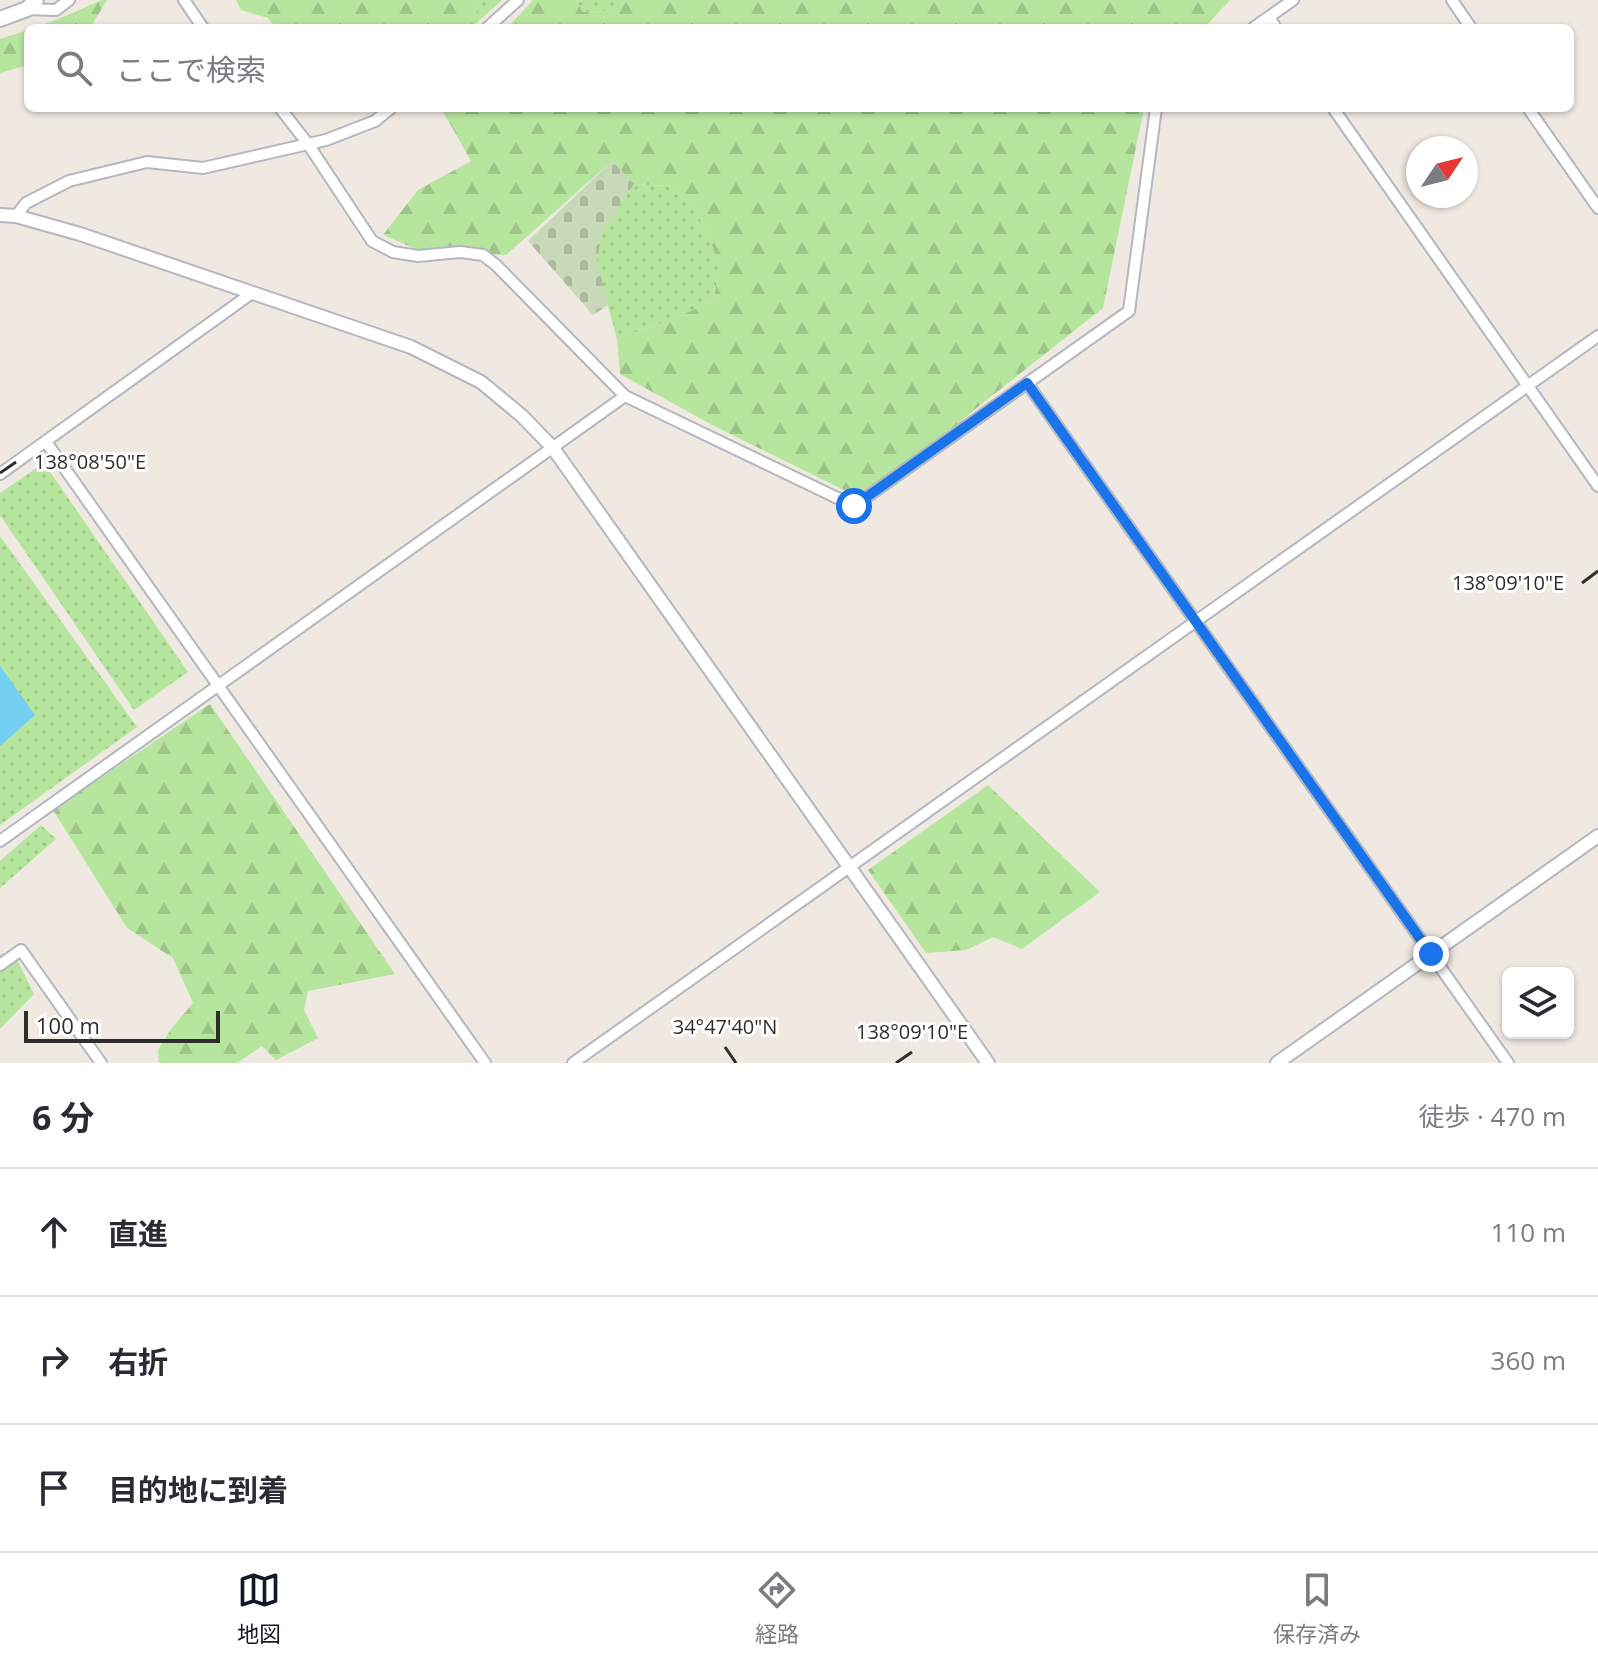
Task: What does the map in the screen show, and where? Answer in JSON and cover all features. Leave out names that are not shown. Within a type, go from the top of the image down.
[{"type":"main road","points":[[0,19],[31,4]]},
{"type":"street","points":[[31,4],[56,10],[69,0]]},
{"type":"street","points":[[184,0],[200,24]]},
{"type":"street","points":[[491,24],[518,0]]},
{"type":"street","points":[[1259,24],[1293,0]]},
{"type":"street","points":[[1452,0],[1468,24]]},
{"type":"street","points":[[1269,17],[1273,24]]},
{"type":"street","points":[[283,112],[372,241],[393,252],[418,256],[460,252],[483,255],[625,396],[854,506],[1129,311],[1155,112]]},
{"type":"street","points":[[16,216],[26,203],[69,181],[147,162],[203,168],[326,140],[375,121],[386,112]]},
{"type":"street","points":[[1336,112],[1598,486]]},
{"type":"street","points":[[1531,112],[1598,208]]},
{"type":"street","points":[[0,215],[16,216],[80,234],[411,347],[481,382],[522,416],[553,448],[850,867],[981,1061]]},
{"type":"street","points":[[0,474],[252,293]]},
{"type":"street","points":[[573,1063],[1598,336]]},
{"type":"street","points":[[1027,383],[1508,1063]]},
{"type":"street","points":[[0,841],[625,396]]},
{"type":"street","points":[[46,442],[485,1063]]},
{"type":"street","points":[[1277,1063],[1598,836]]},
{"type":"street","points":[[0,965],[21,950],[101,1063]]},
{"type":"green space","points":[[107,0],[92,24],[44,24]]},
{"type":"green space","points":[[236,0],[472,0],[480,20],[475,24],[273,24],[268,18],[241,10]]},
{"type":"green space","points":[[472,0],[502,0],[480,20]]},
{"type":"green space","points":[[533,0],[576,0],[583,12],[615,11],[625,0],[1230,0],[1208,24],[511,24]]},
{"type":"green space","points":[[576,0],[626,0],[615,11],[583,12]]},
{"type":"green space","points":[[24,31],[24,66],[0,73],[0,39]]},
{"type":"green space","points":[[443,112],[1143,112],[1103,308],[905,469],[854,495],[712,425],[620,374],[617,339],[714,300],[719,261],[697,212],[667,186],[634,184],[612,161],[506,255],[418,250],[383,235],[418,190],[471,161]]},
{"type":"green space","points":[[612,161],[634,184],[602,233],[597,261],[608,305],[593,315],[528,241]]},
{"type":"green space","points":[[634,184],[667,186],[697,212],[719,261],[714,300],[617,339],[596,263],[602,232]]},
{"type":"green space","points":[[44,463],[188,672],[134,710],[0,515],[0,493]]},
{"type":"green space","points":[[0,536],[137,727],[0,825]]},
{"type":"green space","points":[[210,704],[395,974],[308,991],[304,1010],[318,1038],[276,1060],[262,1046],[237,1063],[159,1063],[158,1050],[193,1003],[173,958],[127,928],[53,810]]},
{"type":"green space","points":[[988,785],[1100,892],[1022,949],[993,937],[966,950],[926,953],[868,870]]},
{"type":"green space","points":[[41,825],[56,839],[0,888],[0,861]]},
{"type":"green space","points":[[13,952],[34,994],[0,1029],[0,954]]},
{"type":"water","points":[[0,666],[35,715],[0,746]]},
{"type":"route","points":[[854,506],[1027,383],[1431,954]]}]
